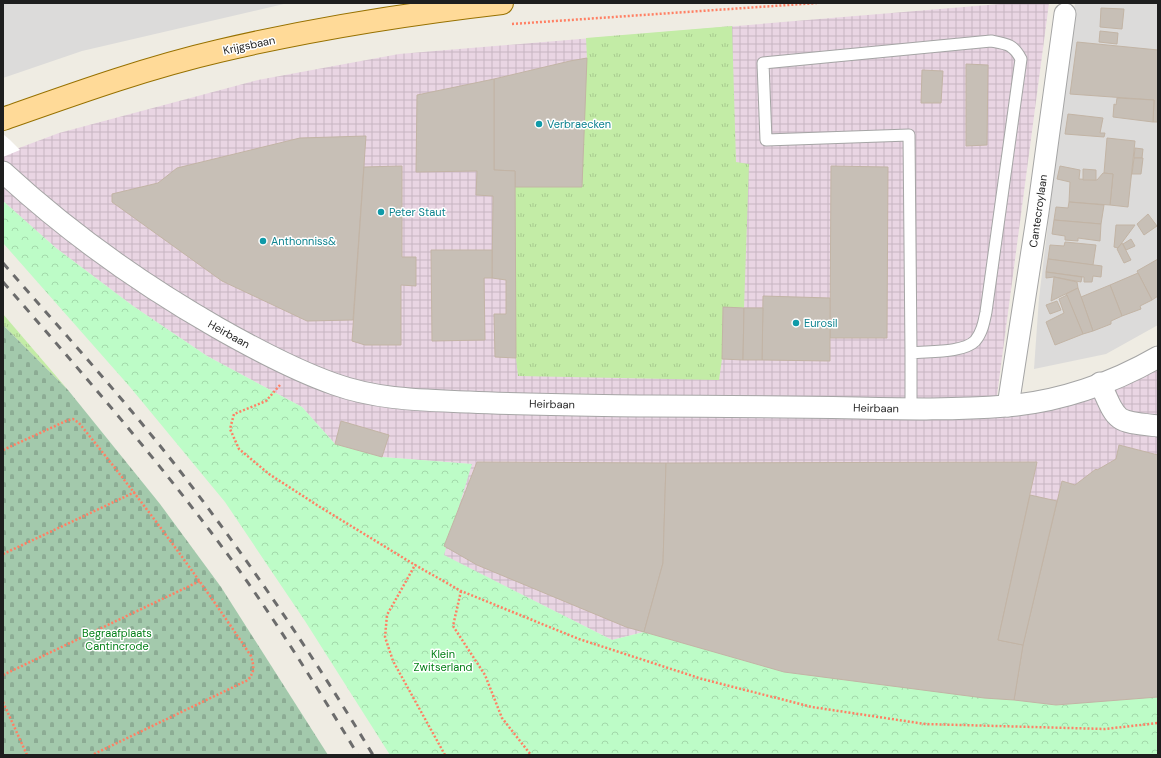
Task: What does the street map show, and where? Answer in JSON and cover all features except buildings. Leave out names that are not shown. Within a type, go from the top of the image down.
[{"type":"main road","name":"Krijgsbaan","points":[[3,118],[122,79],[218,51],[385,18],[502,3]]},
{"type":"street","name":"Cantecroylaan","points":[[1008,406],[1038,212],[1065,14]]},
{"type":"street","name":"Heirbaan","points":[[3,172],[34,201],[144,282],[196,316],[248,345],[294,368],[337,385],[398,399],[514,404],[911,409],[1008,406],[1072,394],[1158,357]]},
{"type":"street","points":[[1100,383],[1112,411],[1118,418],[1125,422],[1158,426]]},
{"type":"lane","points":[[911,353],[966,348],[975,341],[982,330],[986,312],[1022,59],[1016,49],[1007,44],[991,41],[763,63],[766,140],[909,135],[911,409]]},
{"type":"path","points":[[506,24],[817,3]]},
{"type":"path","points":[[294,368],[266,401],[234,414],[230,429],[239,449],[269,474],[320,508],[461,591],[579,639],[702,679],[812,707],[925,724],[1105,729],[1158,722]]},
{"type":"path","points":[[3,450],[73,419],[79,423],[135,492],[200,581],[251,656],[254,667],[253,673],[248,680],[92,755]]},
{"type":"path","points":[[3,554],[135,492]]},
{"type":"path","points":[[415,565],[387,616],[385,638],[393,661],[445,755]]},
{"type":"path","points":[[3,675],[200,581]]},
{"type":"path","points":[[461,591],[453,626],[485,675],[502,718],[531,755]]},
{"type":"path","points":[[3,702],[27,755]]},
{"type":"shaded area","points":[[3,3],[288,3],[82,51],[3,78]]},
{"type":"shaded area","points":[[1012,3],[1049,3],[994,418],[1068,406],[1158,370],[1158,697],[1056,705],[784,672],[644,632],[612,640],[443,555],[471,464],[382,457],[335,444],[302,407],[207,356],[133,306],[56,248],[3,201],[3,154],[59,133],[258,80],[399,54]]},
{"type":"shaded area","points":[[1075,3],[1158,3],[1158,325],[1106,354],[1034,369],[1039,298]]},
{"type":"green space","points":[[732,26],[736,162],[749,164],[744,308],[723,307],[722,359],[719,380],[518,376],[516,358],[515,187],[587,58],[586,38]]},
{"type":"green space","name":"Klein Zwitserland","points":[[3,201],[56,248],[133,306],[207,356],[302,407],[335,444],[382,457],[472,464],[444,555],[612,640],[644,632],[784,672],[1056,705],[1158,697],[1158,755],[390,755],[305,621],[225,502],[130,387],[3,243]]},
{"type":"green space","points":[[3,314],[68,390],[3,325]]},
{"type":"green space","name":"Begraafplaats Cantincrode","points":[[3,325],[68,390],[160,504],[221,587],[328,755],[3,755]]},
{"type":"pier","points":[[3,134],[10,140],[20,150],[3,157]]},
{"type":"railway","points":[[3,263],[137,418],[206,505],[281,610],[373,755]]},
{"type":"railway","points":[[3,282],[154,459],[211,532],[255,592],[315,684],[358,755]]},
{"type":"place","name":"Verbraecken","points":[[539,124]]},
{"type":"place","name":"Peter Staut","points":[[381,212]]},
{"type":"place","name":"Anthonniss&","points":[[263,241]]},
{"type":"place","name":"Eurosil","points":[[796,323]]}]
